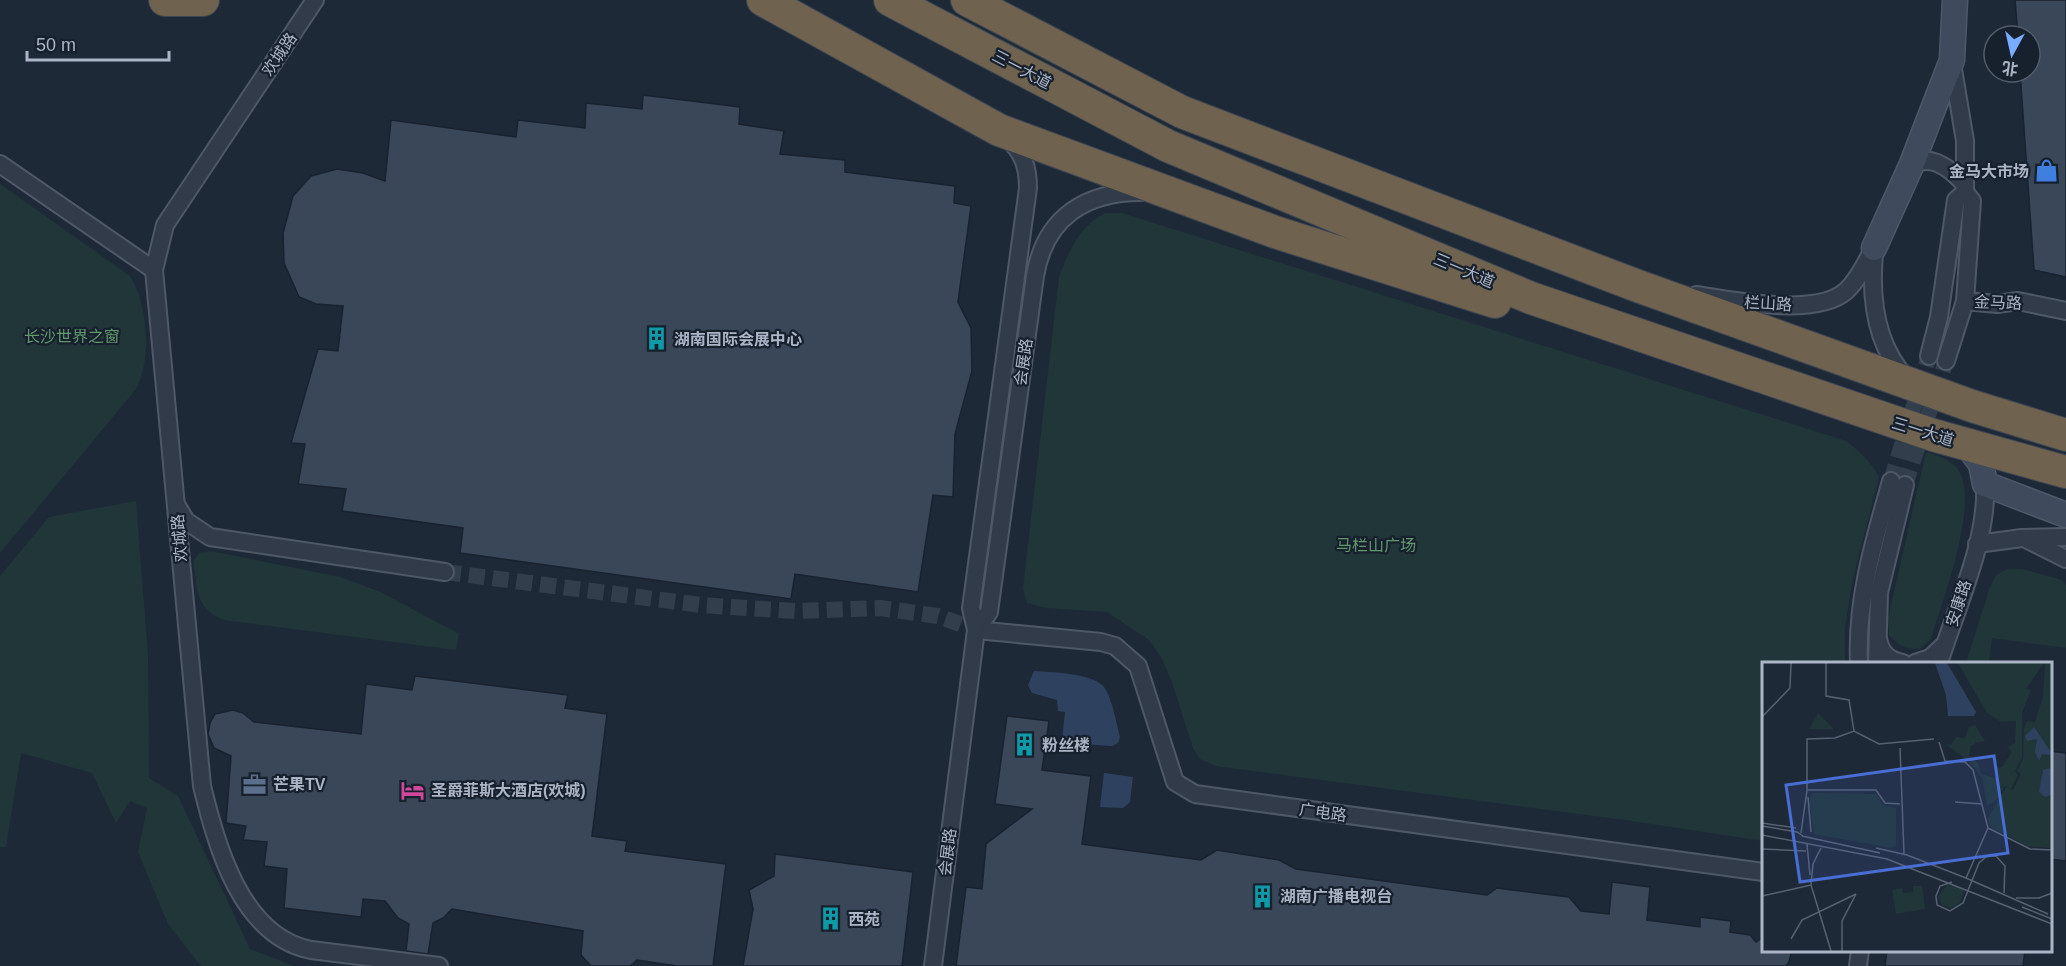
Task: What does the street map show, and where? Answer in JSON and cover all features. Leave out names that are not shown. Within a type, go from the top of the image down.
[{"type":"highway","points":[[165,0],[203,0]]},
{"type":"highway","points":[[764,0],[999,130],[1177,196],[1387,269],[1860,410]]},
{"type":"highway","name":"三一大道","points":[[890,0],[1168,146],[1532,298],[1860,410],[1966,444],[2066,472]]},
{"type":"highway","points":[[968,0],[1182,112],[1635,285],[1912,384],[2066,435]]},
{"type":"street","name":"欢城路","points":[[315,0],[165,225],[154,270],[202,786],[223,856],[248,904],[279,940],[294,947],[439,966]]},
{"type":"street","name":"栏山路","points":[[1946,361],[1965,301],[1972,201],[1965,188],[1965,141],[1952,60],[1955,0]]},
{"type":"street","name":"栏山路","points":[[1635,285],[1738,302],[1816,305],[1833,300],[1846,291],[1855,282],[1874,248],[1911,166],[1952,60]]},
{"type":"street","name":"会展路","points":[[933,966],[976,630],[971,608],[1028,188],[1028,173],[1022,154],[999,130]]},
{"type":"street","points":[[1911,166],[1921,161],[1934,162],[1952,170],[1965,188]]},
{"type":"street","points":[[0,165],[154,270]]},
{"type":"street","name":"栏山路","points":[[1929,356],[1939,317],[1956,200],[1965,188]]},
{"type":"street","name":"会展路","points":[[976,630],[989,612],[1035,276],[1048,236],[1068,212],[1103,197],[1135,192],[1177,196]]},
{"type":"street","name":"栏山路","points":[[1874,248],[1871,296],[1875,318],[1898,369],[1912,384]]},
{"type":"street","name":"金马路","points":[[1965,301],[1998,303],[2018,301],[2066,311]]},
{"type":"street","points":[[1966,444],[1981,464],[1985,484],[2066,515]]},
{"type":"street","points":[[1859,662],[1860,614],[1868,566],[1898,483],[1879,593],[1877,662]]},
{"type":"street","name":"安康路","points":[[1939,662],[1977,544],[1986,505],[1985,484]]},
{"type":"street","points":[[176,504],[186,520],[210,537],[445,572]]},
{"type":"street","points":[[1977,544],[2022,538],[2066,537]]},
{"type":"street","points":[[2022,538],[2066,559]]},
{"type":"street","name":"广电路","points":[[976,630],[1101,642],[1124,652],[1138,666],[1175,782],[1195,794],[1762,872]]},
{"type":"street","points":[[1878,636],[1881,649],[1887,657],[1900,662]]},
{"type":"street","points":[[1918,662],[1930,658],[1945,644]]},
{"type":"street","points":[[1858,966],[1860,951]]},
{"type":"green space","name":"长沙世界之窗","points":[[0,184],[130,276],[141,301],[146,348],[141,377],[136,389],[0,553]]},
{"type":"green space","name":"马栏山广场","points":[[1105,213],[1122,213],[1846,441],[1860,453],[1873,466],[1879,477],[1852,583],[1845,629],[1845,662],[1762,662],[1762,841],[1625,820],[1215,766],[1200,759],[1193,748],[1172,682],[1162,659],[1149,640],[1107,612],[1046,608],[1027,603],[1023,588],[1059,277],[1081,232]]},
{"type":"green space","points":[[1926,452],[1945,459],[1955,466],[1963,480],[1965,500],[1958,550],[1931,639],[1920,649],[1915,649],[1903,646],[1889,635],[1888,618]]},
{"type":"green space","points":[[136,501],[148,655],[149,778],[178,796],[250,949],[294,966],[201,966],[168,924],[138,852],[147,808],[130,801],[116,823],[92,773],[21,753],[6,847],[0,847],[0,576],[49,517]]},
{"type":"green space","points":[[211,551],[340,577],[381,592],[459,634],[456,650],[224,620],[207,609],[197,589],[193,561],[199,553]]},
{"type":"green space","points":[[2007,569],[2022,569],[2062,580],[2066,585],[2066,648],[1992,638],[1989,662],[1966,662],[1990,587],[1996,575]]},
{"type":"water","points":[[1034,671],[1079,676],[1102,685],[1113,710],[1120,737],[1118,743],[1112,746],[1064,743],[1062,740],[1065,712],[1058,711],[1057,700],[1032,693],[1028,685]]},
{"type":"water","points":[[1104,773],[1133,777],[1130,802],[1123,808],[1100,807]]},
{"type":"building","name":"金马大市场","points":[[2015,0],[2066,0],[2066,277],[2034,270],[2021,84],[2042,84],[2042,24],[2017,24]]},
{"type":"building","name":"湖南国际会展中心","points":[[643,95],[740,107],[739,124],[784,131],[780,154],[845,160],[845,172],[955,186],[954,203],[971,206],[958,302],[971,328],[972,371],[955,434],[953,497],[933,495],[918,592],[795,574],[791,599],[460,553],[463,528],[342,511],[346,489],[298,484],[305,444],[291,443],[318,349],[338,351],[343,306],[316,304],[299,297],[284,263],[283,233],[293,196],[311,176],[337,169],[363,173],[385,181],[391,120],[516,137],[518,120],[585,128],[586,103],[642,109]]},
{"type":"building","name":"圣爵菲斯大酒店(欢城)","points":[[415,676],[568,695],[565,708],[607,714],[592,836],[627,841],[625,851],[726,864],[713,966],[677,966],[637,960],[630,966],[591,966],[581,955],[583,931],[452,909],[443,918],[433,923],[428,954],[406,951],[409,924],[398,918],[385,901],[363,899],[361,917],[284,908],[287,869],[264,866],[267,842],[243,840],[246,826],[226,823],[231,756],[214,748],[208,734],[215,714],[233,710],[243,713],[254,722],[361,734],[366,684],[412,690]]},
{"type":"building","name":"湖南广播电视台","points":[[1007,716],[1049,721],[1042,770],[1091,776],[1082,844],[1201,860],[1217,850],[1279,860],[1296,869],[1487,895],[1497,888],[1569,897],[1581,911],[1609,914],[1612,882],[1650,887],[1647,920],[1700,927],[1700,917],[1731,921],[1730,932],[1750,935],[1756,942],[1762,938],[1762,951],[1792,951],[1786,966],[956,966],[966,887],[982,889],[986,844],[1032,809],[995,804]]},
{"type":"building","points":[[2051,751],[2066,753],[2066,861],[2051,859]]},
{"type":"building","name":"西苑","points":[[775,854],[913,872],[902,966],[743,966],[753,909],[749,890],[774,876]]},
{"type":"building","points":[[1887,951],[2025,951],[2023,966],[1885,966]]},
{"type":"tunnel","points":[[1891,481],[1929,356]]},
{"type":"tunnel","points":[[1905,485],[1946,361]]},
{"type":"tunnel","points":[[445,572],[701,605],[795,611],[880,608],[938,616],[976,630]]},
{"type":"place","name":"金马大市场","points":[[2047,171]]},
{"type":"place","name":"湖南国际会展中心","points":[[656,339]]},
{"type":"place","name":"粉丝楼","points":[[1024,745]]},
{"type":"place","name":"芒果TV","points":[[255,784]]},
{"type":"place","name":"圣爵菲斯大酒店(欢城)","points":[[413,790]]},
{"type":"place","name":"湖南广播电视台","points":[[1262,896]]},
{"type":"place","name":"西苑","points":[[830,919]]}]
